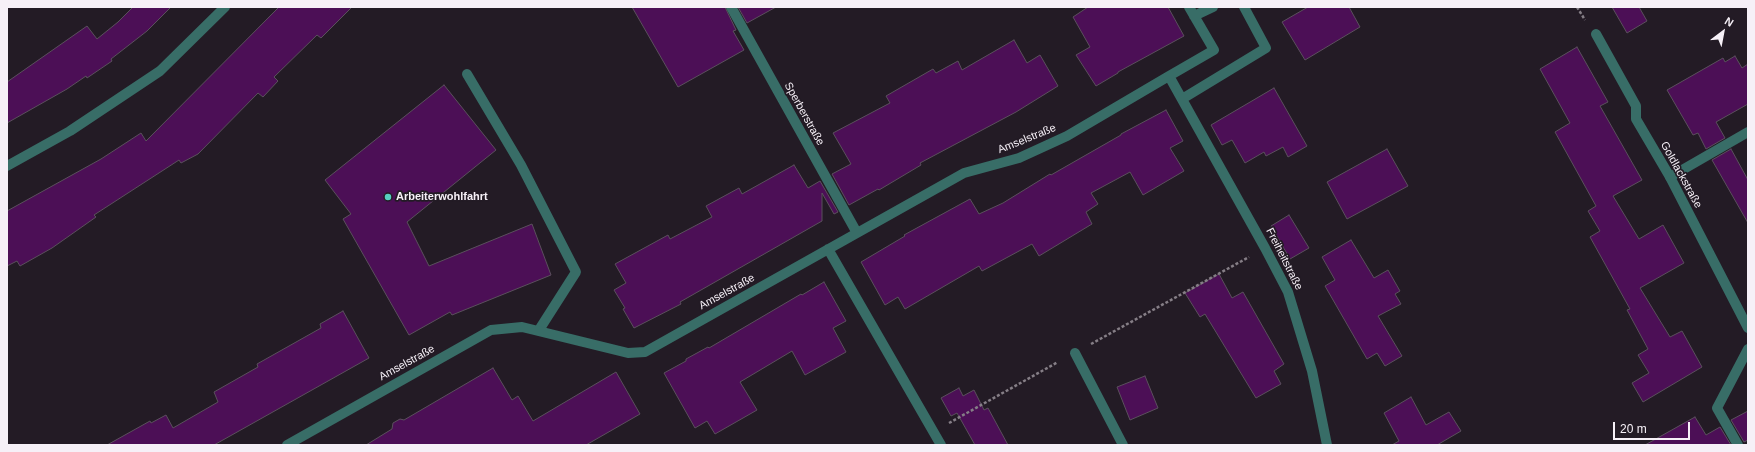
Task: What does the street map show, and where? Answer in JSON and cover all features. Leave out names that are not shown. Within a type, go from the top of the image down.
[{"type":"street","points":[[7,166],[70,131],[160,71],[225,7]]},
{"type":"street","name":"Sperberstraße","points":[[731,7],[857,232]]},
{"type":"street","points":[[1169,76],[1214,50],[1189,7]]},
{"type":"street","points":[[1194,16],[1213,7]]},
{"type":"street","points":[[1182,99],[1266,48],[1244,7]]},
{"type":"street","name":"Goldlackstraße","points":[[1596,34],[1636,106],[1636,119],[1670,178],[1748,328]]},
{"type":"street","points":[[467,74],[521,165],[576,272],[539,330]]},
{"type":"street","name":"Amselstraße","points":[[287,445],[491,330],[522,327],[628,353],[645,352],[964,173],[1019,158],[1067,136],[1169,76]]},
{"type":"street","name":"Freiheitstraße","points":[[1169,76],[1266,248],[1288,292],[1312,371],[1327,445]]},
{"type":"street","points":[[1670,178],[1748,132]]},
{"type":"street","points":[[828,248],[941,445]]},
{"type":"street","points":[[1738,445],[1717,408],[1748,348]]},
{"type":"street","points":[[1075,353],[1123,445]]},
{"type":"path","points":[[933,432],[1266,248]]},
{"type":"building","points":[[133,7],[171,7],[147,31],[111,59],[112,61],[87,78],[86,76],[67,89],[7,123],[7,82],[87,26],[97,39],[118,22]]},
{"type":"building","points":[[279,7],[352,7],[321,38],[317,35],[274,77],[278,81],[263,97],[258,93],[198,154],[181,163],[179,160],[94,215],[96,217],[52,248],[20,266],[17,261],[7,266],[7,211],[101,159],[141,133],[146,141]]},
{"type":"building","points":[[632,7],[725,7],[736,30],[733,31],[744,50],[678,87]]},
{"type":"building","points":[[738,7],[776,7],[747,23]]},
{"type":"building","points":[[1088,7],[1168,7],[1184,36],[1118,72],[1096,86],[1076,55],[1090,47],[1073,17]]},
{"type":"building","points":[[1308,7],[1349,7],[1360,27],[1305,60],[1282,22]]},
{"type":"building","points":[[1612,7],[1639,7],[1647,21],[1627,33]]},
{"type":"building","points":[[1014,40],[1027,63],[1040,55],[1058,86],[1016,112],[920,163],[921,165],[879,190],[878,189],[849,205],[832,174],[851,164],[833,133],[890,103],[886,96],[933,69],[936,73],[958,61],[962,70]]},
{"type":"building","points":[[1577,47],[1608,102],[1600,106],[1642,180],[1613,196],[1639,239],[1663,225],[1684,263],[1640,288],[1670,337],[1682,331],[1702,367],[1643,402],[1632,383],[1649,373],[1638,355],[1648,349],[1627,310],[1630,309],[1590,237],[1600,231],[1588,211],[1596,206],[1555,132],[1570,123],[1540,69]]},
{"type":"building","points":[[1735,56],[1742,68],[1748,64],[1748,104],[1716,122],[1725,138],[1706,149],[1698,133],[1693,135],[1667,90],[1723,58],[1725,62]]},
{"type":"building","name":"Arbeiterwohlfahrt","points":[[444,85],[496,150],[407,222],[429,266],[532,224],[551,275],[452,315],[450,312],[409,335],[343,219],[351,214],[325,180]]},
{"type":"building","points":[[1274,88],[1307,146],[1288,157],[1283,147],[1266,156],[1264,152],[1245,163],[1232,140],[1222,145],[1211,125]]},
{"type":"building","points":[[1166,110],[1183,141],[1170,148],[1184,171],[1143,195],[1130,172],[1091,193],[1098,204],[1086,212],[1092,224],[1039,256],[1032,244],[982,271],[979,266],[905,309],[898,297],[885,305],[861,262],[905,236],[904,235],[970,199],[979,214],[1003,203],[1050,174],[1051,175],[1121,134]]},
{"type":"building","points":[[1387,149],[1408,186],[1347,219],[1327,182]]},
{"type":"building","points":[[1731,149],[1748,180],[1748,223],[1712,160]]},
{"type":"building","points":[[794,165],[808,188],[820,181],[838,212],[834,214],[822,193],[822,221],[680,302],[681,304],[634,328],[623,309],[625,308],[614,290],[626,283],[615,264],[668,235],[670,239],[712,217],[706,206],[739,188],[742,194]]},
{"type":"building","points":[[1289,215],[1309,248],[1290,259],[1271,226]]},
{"type":"building","points":[[1351,240],[1374,278],[1388,270],[1400,291],[1395,294],[1401,304],[1378,316],[1402,356],[1385,366],[1377,353],[1367,359],[1325,286],[1335,280],[1322,257]]},
{"type":"building","points":[[1219,274],[1232,298],[1243,292],[1284,364],[1274,371],[1281,384],[1256,398],[1205,314],[1200,317],[1185,293]]},
{"type":"building","points":[[824,282],[846,321],[833,328],[846,352],[805,375],[792,351],[740,382],[757,410],[715,434],[707,421],[695,428],[664,373],[686,361],[686,359],[708,347],[709,348]]},
{"type":"building","points":[[343,311],[369,358],[214,445],[107,445],[150,421],[151,423],[166,415],[173,428],[218,402],[214,392],[258,367],[257,364],[321,328],[320,324]]},
{"type":"building","points":[[493,368],[512,400],[518,396],[533,421],[616,372],[640,414],[586,445],[366,445],[392,429],[393,423],[400,419],[404,420]]},
{"type":"building","points":[[1145,376],[1158,408],[1130,420],[1117,387]]},
{"type":"building","points":[[959,388],[963,396],[974,390],[984,410],[988,408],[1008,445],[975,445],[957,413],[951,416],[941,398]]},
{"type":"building","points":[[1411,397],[1426,425],[1449,412],[1461,431],[1437,445],[1392,445],[1399,441],[1384,413]]},
{"type":"building","points":[[1748,411],[1748,440],[1744,442],[1731,420]]},
{"type":"building","points":[[1695,417],[1706,435],[1720,427],[1731,445],[1645,445]]},
{"type":"place","name":"Arbeiterwohlfahrt","points":[[388,197]]}]
